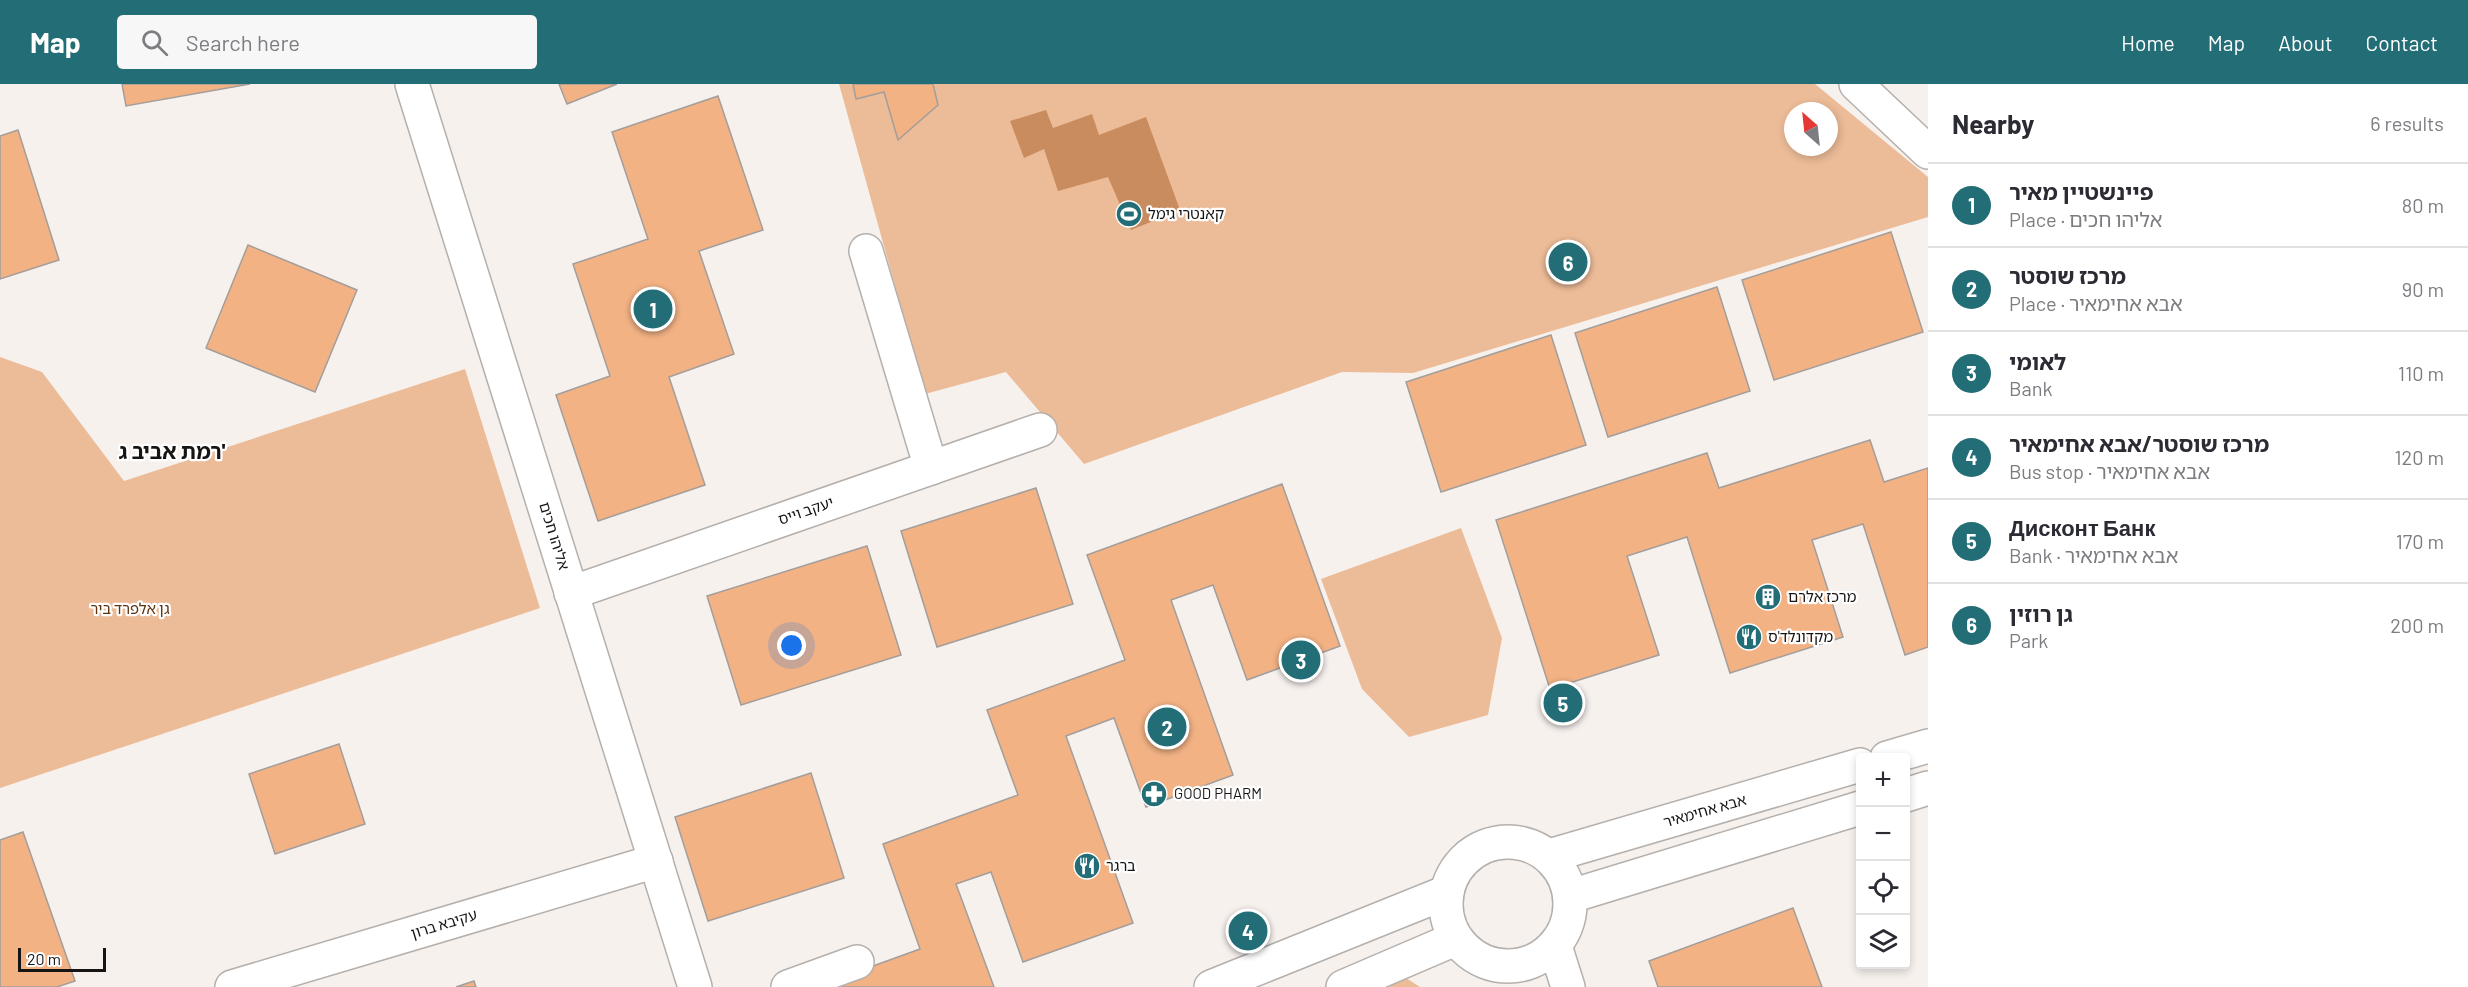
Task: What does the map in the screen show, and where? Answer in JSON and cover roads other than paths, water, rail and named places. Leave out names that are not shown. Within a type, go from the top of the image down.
[{"type":"street","name":"אליהו חכים","points":[[412,84],[695,987]]},
{"type":"street","points":[[1856,84],[1928,152]]},
{"type":"street","points":[[866,251],[931,468]]},
{"type":"street","name":"יעקב וייס","points":[[571,593],[1040,430]]},
{"type":"street","points":[[1904,753],[1928,746]]},
{"type":"street","name":"אבא אחימאיר","points":[[1549,856],[1856,766]]},
{"type":"street","points":[[1910,793],[1928,788]]},
{"type":"street","points":[[1571,896],[1856,809]]},
{"type":"street","points":[[1523,843],[1549,856],[1560,867],[1571,896],[1570,914],[1565,931],[1555,946],[1539,959],[1519,966],[1503,976],[1470,954],[1455,939],[1445,908],[1447,892],[1457,868],[1472,853],[1492,844],[1523,843]]},
{"type":"street","name":"עקיבא ברון","points":[[232,987],[656,861]]},
{"type":"street","points":[[1211,987],[1447,892]]},
{"type":"street","points":[[1343,987],[1455,939]]},
{"type":"street","points":[[1555,946],[1568,987]]},
{"type":"street","points":[[788,987],[857,962]]},
{"type":"place","name":"קאנטרי גימל","points":[[1129,214]]},
{"type":"place","name":"גן רוזין","points":[[1568,262]]},
{"type":"place","name":"פיינשטיין מאיר","points":[[653,309]]},
{"type":"place","name":"מרכז אלרם","points":[[1768,597]]},
{"type":"place","name":"מקדונלד'ס","points":[[1749,637]]},
{"type":"place","name":"לאומי","points":[[1301,660]]},
{"type":"place","name":"Дисконт Банк","points":[[1563,703]]},
{"type":"place","name":"מרכז שוסטר","points":[[1167,727]]},
{"type":"place","name":"GOOD PHARM","points":[[1154,794]]},
{"type":"place","name":"ברגר","points":[[1087,866]]},
{"type":"place","name":"מרכז שוסטר/אבא אחימאיר","points":[[1248,931]]},
{"type":"district","name":"רמת אביב ג'","points":[[172,452]]},
{"type":"park label","name":"גן אלפרד ביר","points":[[130,609]]}]
